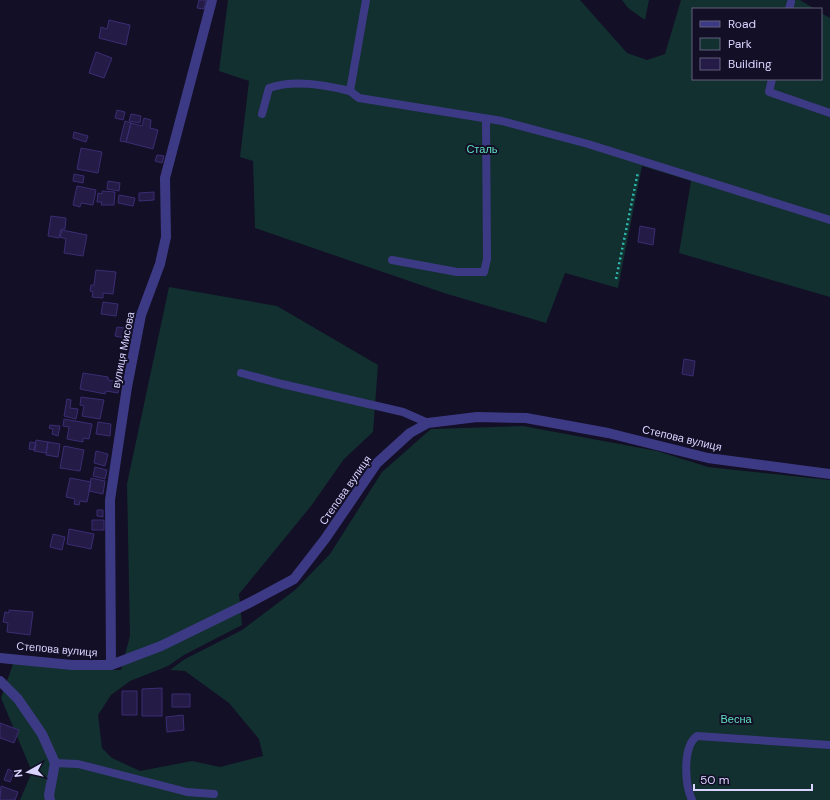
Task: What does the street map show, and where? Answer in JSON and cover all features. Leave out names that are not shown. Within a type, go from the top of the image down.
[{"type":"street","name":"вулиця Мисова","points":[[111,665],[110,500],[127,386],[141,315],[160,264],[166,237],[165,178],[212,0]]},
{"type":"street","name":"Степова вулиця","points":[[0,658],[72,664],[111,665],[161,646],[252,602],[294,579],[325,539],[378,463],[410,433],[428,423],[477,417],[526,418],[608,433],[708,458],[830,474]]},
{"type":"street","points":[[0,681],[18,699],[42,734],[54,763],[47,798]]},
{"type":"lane","points":[[350,91],[366,0]]},
{"type":"lane","points":[[772,80],[768,92],[830,113]]},
{"type":"lane","points":[[262,114],[270,88],[282,83],[330,86],[350,91],[359,98],[486,119],[581,142],[641,159],[830,220]]},
{"type":"lane","points":[[392,260],[457,272],[484,272],[487,259],[486,119]]},
{"type":"lane","points":[[241,373],[402,412],[428,423]]},
{"type":"lane","points":[[692,800],[686,779],[691,740],[697,736],[830,745]]},
{"type":"lane","points":[[54,763],[78,764],[187,792],[214,794]]},
{"type":"path","points":[[616,279],[641,159]]},
{"type":"green space","name":"Сталь","points":[[228,0],[580,0],[627,53],[647,60],[665,54],[681,0],[800,0],[813,8],[692,8],[692,80],[822,80],[822,14],[830,18],[830,297],[679,253],[691,181],[642,166],[618,288],[565,273],[546,323],[444,293],[255,228],[253,161],[240,157],[249,81],[219,71]]},
{"type":"green space","points":[[622,0],[649,0],[645,20],[628,8]]},
{"type":"green space","name":"Весна","points":[[169,287],[277,306],[378,365],[373,432],[344,459],[311,506],[239,594],[242,625],[184,655],[168,666],[130,681],[111,695],[98,715],[102,748],[112,758],[140,771],[192,761],[220,767],[263,756],[259,739],[229,703],[185,671],[170,670],[185,659],[242,630],[295,590],[330,554],[382,472],[431,429],[523,426],[657,451],[708,467],[830,480],[830,800],[20,800],[32,772],[1,698],[14,661],[72,669],[121,670],[130,636],[127,484]]},
{"type":"building","points":[[199,0],[206,0],[204,9],[197,8]]},
{"type":"building","points":[[109,20],[130,25],[126,45],[99,38],[101,27],[107,29]]},
{"type":"building","points":[[96,52],[112,58],[104,78],[89,73]]},
{"type":"building","points":[[117,110],[125,112],[123,120],[115,118]]},
{"type":"building","points":[[131,114],[141,116],[140,123],[129,121]]},
{"type":"building","points":[[144,118],[151,120],[150,128],[158,130],[153,149],[126,142],[131,123],[142,126]]},
{"type":"building","points":[[125,121],[131,123],[126,142],[120,141]]},
{"type":"building","points":[[74,132],[88,136],[86,142],[73,138]]},
{"type":"building","points":[[81,148],[102,152],[98,173],[77,169]]},
{"type":"building","points":[[157,155],[164,156],[162,163],[155,161]]},
{"type":"building","points":[[74,174],[84,176],[83,183],[73,181]]},
{"type":"building","points":[[108,181],[120,183],[119,191],[107,189]]},
{"type":"building","points":[[77,186],[96,190],[93,205],[81,203],[80,207],[73,205]]},
{"type":"building","points":[[102,191],[115,192],[114,205],[101,205],[102,202],[97,202],[98,193],[102,194]]},
{"type":"building","points":[[154,192],[154,200],[139,201],[139,193]]},
{"type":"building","points":[[119,195],[135,198],[133,206],[118,203]]},
{"type":"building","points":[[51,216],[66,218],[65,229],[61,229],[59,238],[48,236]]},
{"type":"building","points":[[640,226],[655,229],[653,245],[638,242]]},
{"type":"building","points":[[62,230],[87,235],[83,256],[64,253],[66,239],[60,237]]},
{"type":"building","points":[[96,270],[116,272],[113,294],[103,293],[103,298],[92,297],[93,292],[90,291],[91,285],[94,285]]},
{"type":"building","points":[[103,302],[118,304],[116,316],[101,314]]},
{"type":"building","points":[[117,327],[132,329],[130,339],[115,336]]},
{"type":"building","points":[[684,359],[695,361],[693,376],[682,374]]},
{"type":"building","points":[[83,373],[108,377],[108,380],[120,382],[118,393],[106,391],[105,394],[80,389]]},
{"type":"building","points":[[81,397],[104,400],[100,419],[82,416],[84,406],[80,405]]},
{"type":"building","points":[[67,399],[71,400],[70,408],[78,409],[76,419],[64,416]]},
{"type":"building","points":[[64,419],[92,424],[89,439],[83,438],[83,442],[67,439],[69,427],[63,426]]},
{"type":"building","points":[[98,422],[111,424],[110,436],[96,434]]},
{"type":"building","points":[[50,425],[60,426],[58,436],[52,434],[53,429],[49,428]]},
{"type":"building","points":[[36,440],[48,442],[46,453],[34,451]]},
{"type":"building","points":[[30,442],[36,443],[35,450],[29,449]]},
{"type":"building","points":[[48,442],[60,444],[58,457],[46,455]]},
{"type":"building","points":[[64,446],[84,450],[80,471],[60,468]]},
{"type":"building","points":[[96,451],[108,454],[105,466],[94,463]]},
{"type":"building","points":[[95,467],[107,470],[105,479],[93,476]]},
{"type":"building","points":[[70,478],[91,482],[87,502],[80,501],[79,505],[74,504],[75,499],[66,497]]},
{"type":"building","points":[[91,478],[105,481],[103,494],[89,491]]},
{"type":"building","points":[[97,510],[103,510],[103,517],[97,516]]},
{"type":"building","points":[[92,520],[104,520],[104,530],[92,530]]},
{"type":"building","points":[[69,529],[94,534],[91,549],[67,544]]},
{"type":"building","points":[[53,534],[65,537],[62,550],[50,547]]},
{"type":"building","points":[[9,610],[33,612],[30,635],[7,632],[8,623],[3,622],[5,612],[9,613]]},
{"type":"building","points":[[162,688],[162,716],[142,716],[142,689]]},
{"type":"building","points":[[122,691],[137,691],[137,715],[122,715]]},
{"type":"building","points":[[172,694],[190,694],[190,707],[172,707]]},
{"type":"building","points":[[183,715],[184,730],[167,732],[166,717]]},
{"type":"building","points":[[0,723],[19,730],[14,743],[0,738]]},
{"type":"building","points":[[8,769],[14,772],[10,782],[4,780]]},
{"type":"building","points":[[1,786],[18,792],[15,800],[0,800]]}]
